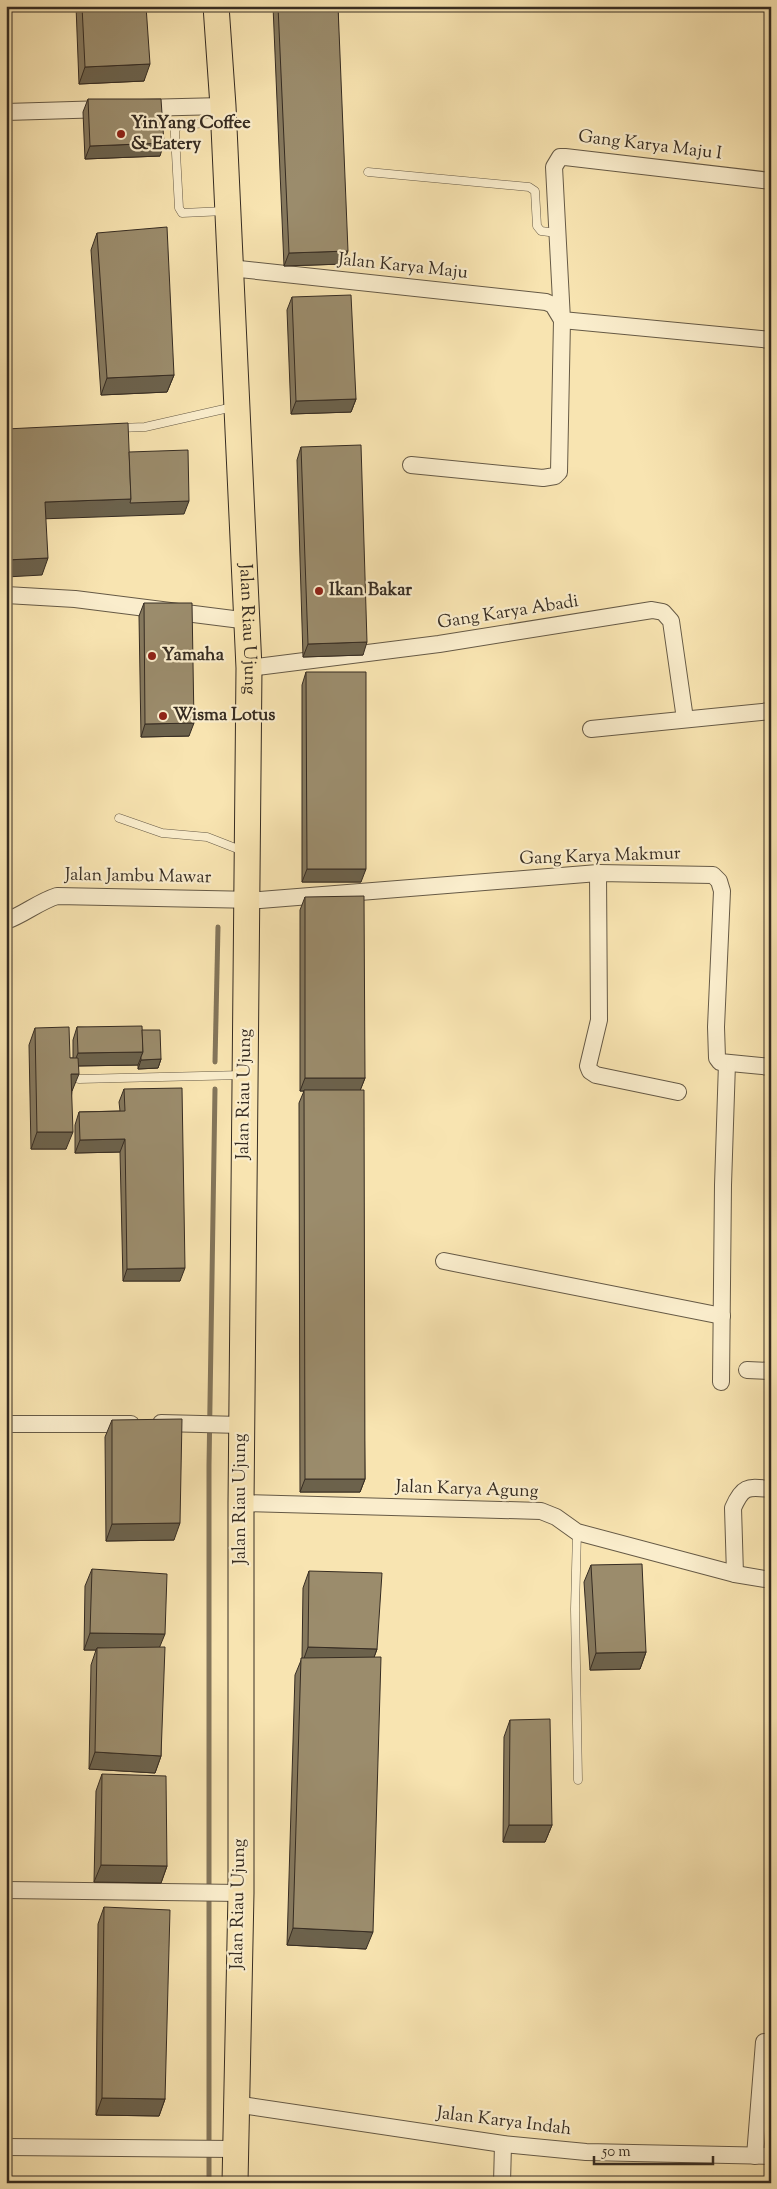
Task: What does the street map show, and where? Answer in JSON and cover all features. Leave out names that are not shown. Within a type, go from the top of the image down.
[{"type":"main road","name":"Jalan Riau Ujung","points":[[216,6],[249,621],[245,1075],[235,1424],[241,1503],[231,1893],[235,2104],[225,2149],[235,2183]]},
{"type":"street","points":[[6,112],[223,114]]},
{"type":"street","name":"Gang Karya Maju I","points":[[557,233],[554,167],[560,158],[565,156],[771,181]]},
{"type":"street","points":[[410,465],[543,478],[555,476],[558,472],[562,320],[557,233]]},
{"type":"street","name":"Jalan Karya Maju","points":[[230,268],[546,302],[553,305],[562,320]]},
{"type":"street","points":[[562,320],[771,340]]},
{"type":"street","points":[[6,595],[75,599],[249,621]]},
{"type":"street","name":"Gang Karya Abadi","points":[[249,668],[439,644],[652,610],[663,612],[671,621],[685,719]]},
{"type":"street","points":[[591,729],[771,711]]},
{"type":"street","points":[[598,873],[599,1020],[588,1066],[590,1071],[596,1075],[678,1092]]},
{"type":"street","name":"Gang Karya Makmur","points":[[246,899],[260,900],[598,873],[713,875],[719,881],[722,891],[716,1050],[720,1062],[727,1063]]},
{"type":"street","name":"Jalan Jambu Mawar","points":[[6,921],[18,917],[41,901],[57,896],[246,899]]},
{"type":"street","points":[[721,1382],[727,1063],[771,1066]]},
{"type":"street","points":[[444,1261],[722,1316]]},
{"type":"street","points":[[747,1370],[771,1371]]},
{"type":"street","points":[[6,1424],[235,1424]]},
{"type":"street","points":[[735,1574],[733,1508],[744,1489],[771,1489]]},
{"type":"street","name":"Jalan Karya Agung","points":[[241,1503],[542,1511],[556,1517],[577,1532],[735,1574],[771,1580]]},
{"type":"street","points":[[6,1890],[231,1893]]},
{"type":"street","points":[[763,2156],[764,2042]]},
{"type":"street","name":"Jalan Karya Indah","points":[[235,2104],[502,2144],[586,2152],[763,2156]]},
{"type":"street","points":[[502,2144],[502,2183]]},
{"type":"street","points":[[6,2148],[167,2147],[225,2149]]},
{"type":"lane","points":[[223,114],[180,126],[175,129],[175,135],[179,208],[182,213],[227,211]]},
{"type":"lane","points":[[368,172],[529,187],[534,191],[537,226],[542,231],[557,233]]},
{"type":"lane","points":[[106,428],[145,427],[237,406]]},
{"type":"lane","points":[[119,818],[162,834],[207,837],[247,853]]},
{"type":"lane","points":[[78,1079],[245,1075]]},
{"type":"lane","points":[[577,1532],[575,1609],[578,1780]]},
{"type":"building","points":[[82,6],[146,6],[150,64],[85,67]]},
{"type":"building","points":[[278,6],[338,6],[348,251],[289,253]]},
{"type":"building","name":"YinYang Coffee & Eatery","points":[[88,99],[161,99],[164,143],[90,146]]},
{"type":"building","points":[[167,227],[174,375],[107,378],[97,233]]},
{"type":"building","points":[[351,295],[356,399],[296,401],[292,297]]},
{"type":"building","points":[[128,423],[131,499],[45,502],[48,558],[6,560],[6,429]]},
{"type":"building","points":[[361,445],[367,642],[308,644],[301,447]]},
{"type":"building","points":[[188,450],[189,501],[130,503],[129,452]]},
{"type":"building","points":[[144,603],[192,603],[194,723],[145,724]]},
{"type":"building","points":[[306,672],[366,672],[366,869],[307,869]]},
{"type":"building","points":[[364,896],[365,1078],[305,1078],[305,897]]},
{"type":"building","points":[[142,1026],[143,1052],[78,1053],[77,1027]]},
{"type":"building","points":[[69,1027],[70,1058],[78,1058],[79,1074],[71,1074],[73,1132],[37,1132],[35,1028]]},
{"type":"building","points":[[142,1030],[160,1030],[161,1059],[141,1060],[143,1052]]},
{"type":"building","points":[[182,1088],[185,1268],[127,1269],[125,1139],[80,1140],[79,1112],[125,1111],[124,1089]]},
{"type":"building","points":[[304,1090],[364,1090],[365,1479],[305,1479]]},
{"type":"building","points":[[182,1419],[180,1523],[112,1524],[112,1420]]},
{"type":"building","points":[[642,1564],[646,1652],[596,1653],[591,1565]]},
{"type":"building","points":[[92,1569],[167,1574],[165,1634],[90,1633]]},
{"type":"building","points":[[309,1571],[382,1573],[377,1649],[308,1647]]},
{"type":"building","points":[[165,1647],[161,1756],[95,1752],[97,1648]]},
{"type":"building","points":[[381,1657],[373,1932],[293,1928],[301,1658]]},
{"type":"building","points":[[550,1719],[552,1825],[509,1825],[510,1720]]},
{"type":"building","points":[[102,1774],[166,1776],[167,1866],[101,1865]]},
{"type":"building","points":[[104,1907],[170,1910],[165,2099],[102,2098]]},
{"type":"waterway","points":[[215,1062],[218,927]]},
{"type":"waterway","points":[[209,2183],[209,1465],[215,1089]]},
{"type":"place","name":"YinYang Coffee & Eatery","points":[[121,134]]},
{"type":"place","name":"Ikan Bakar","points":[[319,591]]},
{"type":"place","name":"Yamaha","points":[[152,656]]},
{"type":"place","name":"Wisma Lotus","points":[[163,716]]}]
